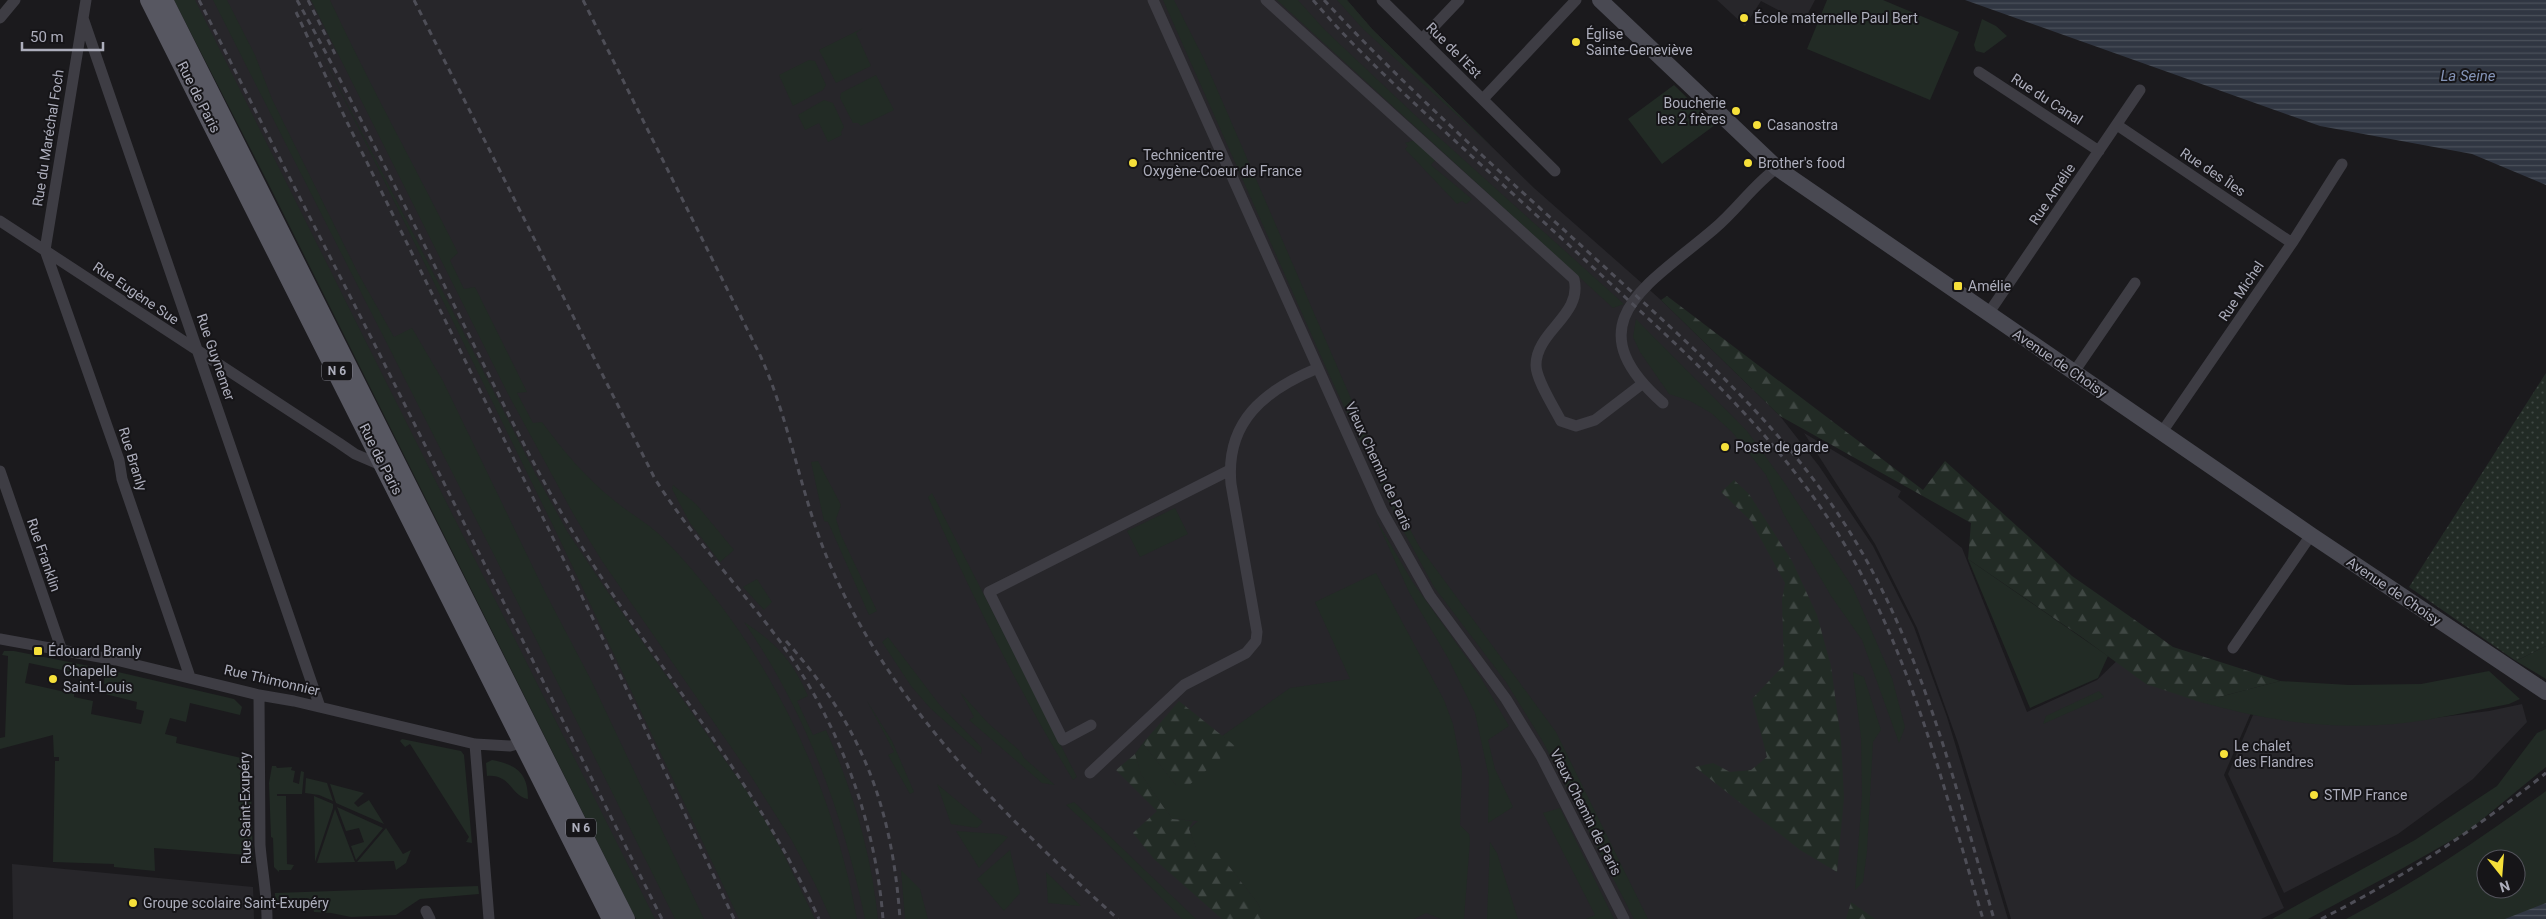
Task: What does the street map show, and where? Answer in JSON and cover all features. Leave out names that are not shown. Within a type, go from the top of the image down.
[{"type":"main road","name":"Rue de Paris","points":[[148,0],[384,467],[528,741],[626,919]]},
{"type":"main road","name":"Rue de Paris","points":[[164,0],[396,460],[611,919]]},
{"type":"main road","name":"Avenue de Choisy","points":[[1600,0],[1777,168],[2311,535],[2546,692]]},
{"type":"street","points":[[0,18],[15,0]]},
{"type":"street","name":"Rue du Maréchal Foch","points":[[45,250],[86,0]]},
{"type":"street","name":"Vieux Chemin de Paris","points":[[1153,0],[1374,494],[1404,554],[1430,596],[1506,699],[1541,756],[1624,919]]},
{"type":"street","points":[[1266,0],[1574,279],[1574,298],[1540,348],[1536,364],[1538,374],[1561,421],[1576,426],[1595,420],[1642,384]]},
{"type":"street","name":"Rue de l'Est","points":[[1382,0],[1555,171]]},
{"type":"street","points":[[1422,39],[1459,0]]},
{"type":"street","points":[[1483,99],[1576,0]]},
{"type":"street","name":"Rue Guynemer","points":[[83,18],[320,707]]},
{"type":"street","name":"Rue du Canal","points":[[1979,72],[2099,151]]},
{"type":"street","name":"Rue Amélie","points":[[1988,314],[2140,90]]},
{"type":"street","name":"Rue des Îles","points":[[2117,125],[2292,244]]},
{"type":"street","name":"Rue Michel","points":[[2162,432],[2292,244],[2342,164]]},
{"type":"street","points":[[1663,403],[1642,384],[1626,360],[1622,347],[1622,323],[1627,309],[1649,284],[1715,228],[1761,181],[1777,168]]},
{"type":"street","name":"Rue Eugène Sue","points":[[0,221],[355,454],[384,467]]},
{"type":"street","name":"Rue Branly","points":[[45,250],[119,460],[122,479],[190,677]]},
{"type":"street","points":[[2074,372],[2135,283]]},
{"type":"street","points":[[1090,773],[1176,692],[1192,680],[1246,653],[1256,641],[1257,632],[1230,470],[1238,436],[1254,406],[1285,384],[1318,368]]},
{"type":"street","points":[[1091,725],[1064,740],[989,592],[1230,470]]},
{"type":"street","name":"Rue Franklin","points":[[0,471],[61,648]]},
{"type":"street","points":[[2233,648],[2311,535]]},
{"type":"street","name":"Rue Thimonnier","points":[[0,638],[61,648],[475,744],[510,746],[528,741]]},
{"type":"street","name":"Rue Saint-Exupéry","points":[[259,695],[260,845],[266,885],[267,919]]},
{"type":"street","points":[[475,744],[489,919]]},
{"type":"shaded area","points":[[185,0],[1347,0],[1373,30],[1534,188],[1661,300],[1780,416],[1819,466],[1873,546],[1914,627],[1947,717],[2008,919],[650,919]]},
{"type":"shaded area","name":"École maternelle Paul Bert","points":[[1717,0],[1815,0],[1803,23],[1761,1],[1745,26]]},
{"type":"shaded area","points":[[1804,433],[1901,491],[1898,497],[1962,548],[2027,712],[2097,680],[2126,652],[2251,713],[2224,775],[2284,908],[2261,919],[2011,919],[1958,743],[1917,628],[1875,544]]},
{"type":"shaded area","points":[[2522,704],[2527,722],[2473,779],[2398,834],[2284,893],[2228,774],[2253,715],[2403,722],[2489,711]]},
{"type":"shaded area","name":"Groupe scolaire Saint-Exupéry","points":[[12,864],[253,887],[254,919],[13,919]]},
{"type":"green space","points":[[174,0],[195,0],[655,919],[636,919],[267,181]]},
{"type":"green space","points":[[213,0],[227,0],[255,55],[272,99],[358,273],[394,337],[412,328],[443,381],[545,592],[591,680],[704,919],[675,919],[494,555]]},
{"type":"green space","points":[[311,0],[330,0],[458,253],[450,260],[464,289],[475,287],[527,392],[517,393],[533,423],[542,422],[567,454],[595,484],[664,539],[700,579],[733,622],[763,667],[789,715],[811,764],[830,814],[845,866],[857,919],[831,919],[791,839],[749,773],[602,561],[575,517],[508,394]]},
{"type":"green space","points":[[1163,0],[1174,0],[1204,59],[1398,507],[1419,546],[1556,732],[1648,919],[1634,919],[1543,742],[1506,682],[1434,587],[1398,521],[1332,381]]},
{"type":"green space","points":[[1277,0],[1298,0],[1325,30],[1433,132],[1624,304],[1613,308]]},
{"type":"green space","points":[[1337,0],[1347,0],[1373,30],[1493,148],[1363,29]]},
{"type":"green space","points":[[1827,0],[1883,0],[1959,32],[1930,100],[1807,49]]},
{"type":"green space","points":[[1982,19],[1996,26],[2007,36],[1984,53],[1976,51],[1974,45]]},
{"type":"green space","points":[[863,28],[856,33],[871,66],[836,83],[819,50]]},
{"type":"green space","points":[[317,44],[535,473],[567,531],[757,806],[783,853],[815,919],[739,919],[558,536]]},
{"type":"green space","points":[[809,60],[815,61],[826,85],[823,90],[793,106],[779,75]]},
{"type":"green space","points":[[876,75],[894,110],[861,126],[858,123],[853,123],[840,98],[841,93]]},
{"type":"green space","points":[[1674,85],[1715,125],[1662,164],[1628,119]]},
{"type":"green space","points":[[824,100],[833,103],[844,127],[841,132],[842,135],[828,142],[819,123],[805,130],[798,115]]},
{"type":"green space","points":[[1415,140],[1435,160],[1431,165],[1472,199],[1466,204],[1462,201],[1457,204],[1405,149],[1408,146],[1405,143]]},
{"type":"green space","points":[[1667,296],[1923,490],[1945,461],[2072,576],[2173,647],[2280,681],[2200,702],[2146,684],[1968,559],[1971,523],[1780,416],[1661,300]]},
{"type":"green space","points":[[1636,319],[1747,431],[1784,482],[1853,588],[1892,678],[1905,727],[1899,743],[1862,640],[1831,596],[1784,515],[1766,475],[1732,432],[1711,413],[1690,401],[1669,394],[1640,352],[1633,337]]},
{"type":"green space","points":[[2546,373],[2546,646],[2516,661],[2409,587]]},
{"type":"green space","points":[[818,461],[841,505],[836,519],[841,535],[877,611],[869,615],[828,522],[824,521],[811,462]]},
{"type":"green space","points":[[1734,480],[1749,494],[1792,561],[1817,615],[1831,666],[1841,740],[1844,798],[1837,872],[1800,850],[1695,767],[1713,763],[1730,772],[1751,770],[1767,757],[1752,699],[1784,665],[1782,600],[1785,583],[1751,521],[1721,492]]},
{"type":"green space","points":[[673,485],[696,504],[734,550],[720,562],[690,523],[672,489]]},
{"type":"green space","points":[[932,493],[1077,777],[1073,780],[1014,676],[978,605],[928,497]]},
{"type":"green space","points":[[1175,508],[1188,534],[1140,557],[1127,531]]},
{"type":"green space","points":[[1376,519],[1412,581],[1481,678],[1509,726],[1488,740],[1495,769],[1513,807],[1488,823],[1489,777],[1475,713],[1448,658],[1409,592]]},
{"type":"green space","points":[[1968,559],[2108,656],[2098,678],[2030,708]]},
{"type":"green space","points":[[1376,573],[1444,700],[1453,724],[1462,771],[1460,825],[1469,834],[1470,840],[1464,919],[1441,919],[1426,913],[1414,919],[1264,919],[1258,904],[1228,865],[1197,852],[1189,829],[1198,821],[1172,819],[1141,775],[1135,754],[1143,743],[1177,786],[1234,747],[1222,736],[1290,688],[1350,679],[1315,602]]},
{"type":"green space","points":[[757,579],[772,602],[764,610],[743,587]]},
{"type":"green space","points":[[744,622],[774,645],[790,663],[808,696],[797,701],[813,735],[826,730],[845,776],[866,846],[878,919],[865,919],[846,841],[819,764],[786,691]]},
{"type":"green space","points":[[888,637],[939,704],[982,748],[981,754],[930,708],[911,686],[882,642]]},
{"type":"green space","points":[[2546,646],[2546,679],[2516,661]]},
{"type":"green space","points":[[4,651],[14,651],[99,668],[95,677],[29,663],[25,683],[74,694],[74,697],[93,701],[91,714],[141,724],[144,711],[136,709],[137,702],[105,694],[107,684],[104,684],[105,669],[234,699],[242,707],[240,715],[190,703],[186,722],[170,718],[165,734],[177,737],[176,743],[250,760],[253,859],[248,861],[247,855],[154,848],[155,871],[114,867],[114,864],[53,862],[55,761],[59,761],[59,757],[54,757],[53,735],[0,749],[0,738],[5,737],[8,656],[2,655]]},
{"type":"green space","points":[[2489,671],[2520,699],[2509,704],[2404,723],[2352,726],[2301,723],[2225,709],[2200,702],[2280,681],[2349,685],[2421,684]]},
{"type":"green space","points":[[1853,672],[1864,677],[1881,730],[1873,742],[1867,851],[1863,882],[1855,890],[1862,795],[1861,738]]},
{"type":"green space","points":[[2099,691],[2104,697],[2043,724],[2046,716]]},
{"type":"green space","points":[[960,692],[988,723],[1055,785],[1042,783],[969,720],[974,717]]},
{"type":"green space","points":[[867,701],[892,741],[914,792],[910,794],[888,755],[894,752]]},
{"type":"green space","points":[[1179,701],[1235,746],[1188,786],[1177,786],[1143,743]]},
{"type":"green space","points":[[2546,729],[2546,767],[2468,831],[2308,919],[2272,919],[2415,840],[2497,786],[2537,733]]},
{"type":"green space","points":[[402,739],[461,751],[464,755],[472,843],[466,842],[469,837],[410,744],[405,747],[400,741]]},
{"type":"green space","points":[[1135,754],[1141,775],[1172,819],[1193,821],[1189,829],[1197,852],[1228,853],[1228,865],[1258,904],[1264,919],[1222,919],[1154,859],[1133,833],[1157,811],[1116,770]]},
{"type":"green space","points":[[492,760],[508,765],[519,772],[526,783],[528,799],[518,794],[501,778],[487,776],[486,763]]},
{"type":"green space","points":[[272,766],[277,768],[292,767],[291,770],[295,771],[293,782],[299,784],[301,771],[304,772],[302,794],[277,794],[277,796],[286,796],[287,864],[294,865],[291,870],[279,870],[279,872],[274,867],[273,838],[271,837],[269,783]]},
{"type":"green space","points":[[306,778],[327,783],[333,801],[319,795],[305,793]]},
{"type":"green space","points":[[330,784],[364,793],[354,803],[358,807],[369,800],[384,824],[336,803]]},
{"type":"green space","points":[[937,784],[983,822],[977,828],[951,824]]},
{"type":"green space","points":[[2546,791],[2546,919],[2346,919],[2423,875]]},
{"type":"green space","points":[[314,796],[333,804],[315,862]]},
{"type":"green space","points":[[1074,802],[1196,919],[1182,919],[1100,836],[1066,805]]},
{"type":"green space","points":[[337,807],[383,828],[356,860],[351,846],[364,842],[359,828],[346,831]]},
{"type":"green space","points":[[1560,808],[1614,919],[1586,919],[1595,915],[1543,813]]},
{"type":"green space","points":[[335,809],[355,862],[317,863]]},
{"type":"green space","points":[[386,828],[403,854],[411,850],[406,863],[396,870],[394,861],[357,862]]},
{"type":"green space","points":[[956,831],[999,834],[1008,837],[979,868]]},
{"type":"green space","points":[[1490,842],[1497,853],[1518,919],[1487,919]]},
{"type":"green space","points":[[1010,850],[1020,893],[1004,911],[977,879]]},
{"type":"green space","points":[[901,870],[920,889],[928,919],[905,919]]},
{"type":"green space","points":[[1046,872],[1081,906],[1048,903]]},
{"type":"green space","points":[[478,886],[479,894],[420,899],[396,915],[351,917],[314,912],[313,907],[275,906],[275,893]]},
{"type":"green space","points":[[1851,902],[1875,919],[1846,919]]},
{"type":"water","name":"La Seine","points":[[1965,0],[2546,0],[2546,185],[2472,154],[2320,126]]},
{"type":"water","points":[[2546,903],[2546,919],[2505,919]]},
{"type":"railway","points":[[199,0],[377,349],[662,919]]},
{"type":"railway","points":[[297,0],[363,123],[518,433],[559,509],[605,582],[765,818],[819,919]]},
{"type":"railway","points":[[308,0],[335,54]]},
{"type":"railway","points":[[414,0],[655,479],[697,538],[773,632],[816,697],[849,768],[861,805],[879,880],[883,919]]},
{"type":"railway","points":[[583,0],[760,355],[779,405],[818,535],[853,613],[883,662],[917,710],[953,755],[1033,840],[1118,919]]},
{"type":"railway","points":[[1313,0],[1343,34],[1391,82],[1684,352],[1766,437],[1815,499],[1863,577],[1905,672],[1939,770],[1983,919]]},
{"type":"railway","points":[[1324,0],[1432,109],[1713,367],[1770,427],[1823,492],[1873,572],[1896,619],[1916,667],[1950,767],[1994,919]]},
{"type":"railway","points":[[296,12],[347,122],[605,643],[734,919]]},
{"type":"railway","points":[[786,641],[835,704],[869,769],[890,840],[900,919]]},
{"type":"railway","points":[[2321,919],[2351,904],[2437,852],[2493,814],[2546,773]]},
{"type":"place","name":"École maternelle Paul Bert","points":[[1744,18]]},
{"type":"place","name":"Église Sainte-Geneviève","points":[[1576,42]]},
{"type":"place","name":"Boucherie les 2 frères","points":[[1736,111]]},
{"type":"place","name":"Casanostra","points":[[1757,125]]},
{"type":"place","name":"Technicentre Oxygène-Coeur de France","points":[[1133,163]]},
{"type":"place","name":"Brother's food","points":[[1748,163]]},
{"type":"place","name":"Amélie","points":[[1958,286]]},
{"type":"place","name":"Poste de garde","points":[[1725,447]]},
{"type":"place","name":"Édouard Branly","points":[[38,651]]},
{"type":"place","name":"Chapelle Saint-Louis","points":[[53,679]]},
{"type":"place","name":"Le chalet des Flandres","points":[[2224,754]]},
{"type":"place","name":"STMP France","points":[[2314,795]]},
{"type":"place","name":"Groupe scolaire Saint-Exupéry","points":[[133,903]]}]
